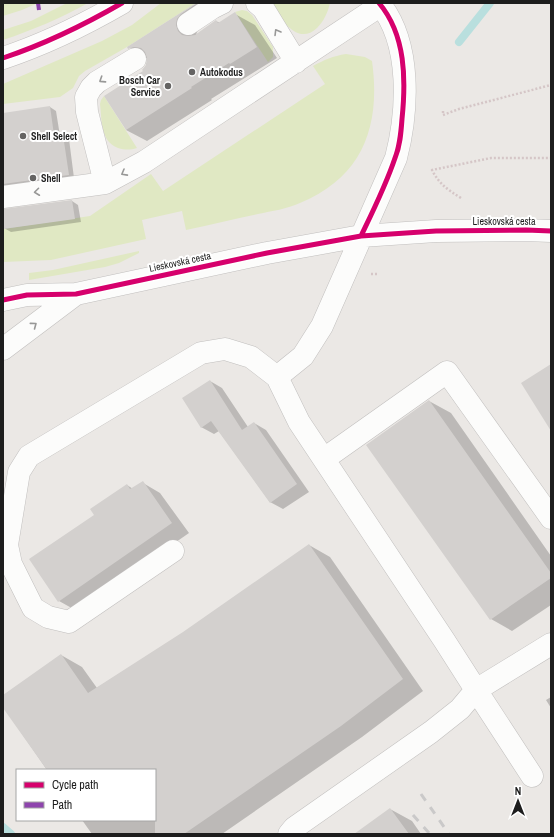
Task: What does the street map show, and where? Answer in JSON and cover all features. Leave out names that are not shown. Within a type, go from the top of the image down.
[{"type":"street","points":[[3,58],[36,47],[80,27],[122,3]]},
{"type":"street","points":[[188,24],[222,3]]},
{"type":"street","points":[[257,3],[263,8],[296,62]]},
{"type":"street","points":[[3,196],[105,183],[144,162],[296,62],[380,4],[391,22],[398,38],[403,69],[404,96],[400,140],[396,158],[322,326],[303,356],[277,377]]},
{"type":"street","points":[[105,183],[87,112],[86,97],[91,88],[97,82],[135,59]]},
{"type":"street","name":"Lieskovská cesta","points":[[3,300],[27,295],[76,294],[267,252],[361,236],[436,231],[551,231]]},
{"type":"street","name":"Lieskovská cesta","points":[[3,349],[76,294]]},
{"type":"street","points":[[173,551],[69,622],[48,617],[33,608],[11,564],[7,545],[19,472],[29,456],[200,353],[225,349],[251,357],[277,377],[299,422],[532,776]]},
{"type":"street","points":[[324,459],[447,372],[551,518]]},
{"type":"street","points":[[289,834],[294,828],[431,732],[460,709],[476,690],[551,644]]},
{"type":"path","points":[[443,111],[443,115],[460,109],[551,85]]},
{"type":"path","points":[[461,198],[446,189],[437,180],[432,170],[491,158],[551,158]]},
{"type":"green space","points":[[3,3],[38,3],[3,16]]},
{"type":"green space","points":[[67,3],[88,3],[68,14],[3,40],[3,30],[31,21]]},
{"type":"green space","points":[[161,3],[196,3],[127,47],[85,71],[79,76],[73,88],[60,97],[3,104],[3,84],[102,41],[132,25]]},
{"type":"green space","points":[[269,3],[330,3],[325,16],[317,28],[310,33],[303,34],[290,28]]},
{"type":"green space","points":[[242,10],[247,11],[252,15],[273,47],[273,57],[268,62],[235,12]]},
{"type":"green space","points":[[346,54],[365,57],[372,61],[374,85],[370,128],[363,147],[353,164],[339,179],[322,192],[300,203],[285,208],[186,230],[182,211],[142,220],[146,239],[51,260],[3,262],[3,229],[90,216],[151,174],[163,191],[325,84],[313,66],[329,58]]},
{"type":"green space","points":[[104,96],[137,148],[128,150],[118,148],[112,145],[108,140],[103,129],[100,104]]},
{"type":"green space","points":[[139,251],[139,253],[119,263],[105,267],[29,280],[29,273],[53,270]]},
{"type":"building","points":[[196,3],[181,14],[177,19],[176,25],[178,31],[182,35],[195,35],[216,20],[218,23],[235,12],[257,47],[191,87],[192,88],[126,130],[104,96],[143,71],[142,70],[146,65],[147,58],[145,52],[141,48],[134,47],[128,49],[127,47]]},
{"type":"building","points":[[50,106],[54,135],[63,135],[69,175],[3,184],[3,113]]},
{"type":"building","points":[[72,200],[75,219],[3,229],[3,209]]},
{"type":"building","points":[[551,364],[551,431],[521,383]]},
{"type":"building","points":[[210,380],[242,430],[254,422],[297,484],[270,503],[211,421],[201,428],[182,398]]},
{"type":"building","points":[[429,400],[551,573],[551,578],[490,620],[366,445]]},
{"type":"building","points":[[143,481],[172,523],[58,602],[29,559],[94,515],[90,509],[127,484],[130,489]]},
{"type":"building","points":[[309,544],[403,679],[341,726],[184,834],[155,834],[156,769],[46,769],[3,708],[3,695],[61,654],[88,693],[183,632]]},
{"type":"building","points":[[390,808],[409,834],[354,834]]},
{"type":"waterway","points":[[459,42],[490,3]]},
{"type":"waterway","points":[[3,827],[11,834]]},
{"type":"railway","points":[[421,794],[449,834]]},
{"type":"railway","points":[[413,815],[430,834]]},
{"type":"marked path","points":[[38,3],[39,10]]},
{"type":"cycle path","points":[[3,58],[64,34],[122,3]]},
{"type":"cycle path","points":[[361,236],[397,153],[401,134],[404,89],[402,58],[395,29],[379,3]]},
{"type":"cycle path","points":[[3,300],[27,295],[76,294],[267,253],[361,236],[436,231],[551,231]]},
{"type":"place","name":"Autokodus","points":[[192,72]]},
{"type":"place","name":"Bosch Car Service","points":[[168,86]]},
{"type":"place","name":"Shell Select","points":[[23,136]]},
{"type":"place","name":"Shell","points":[[33,178]]}]
